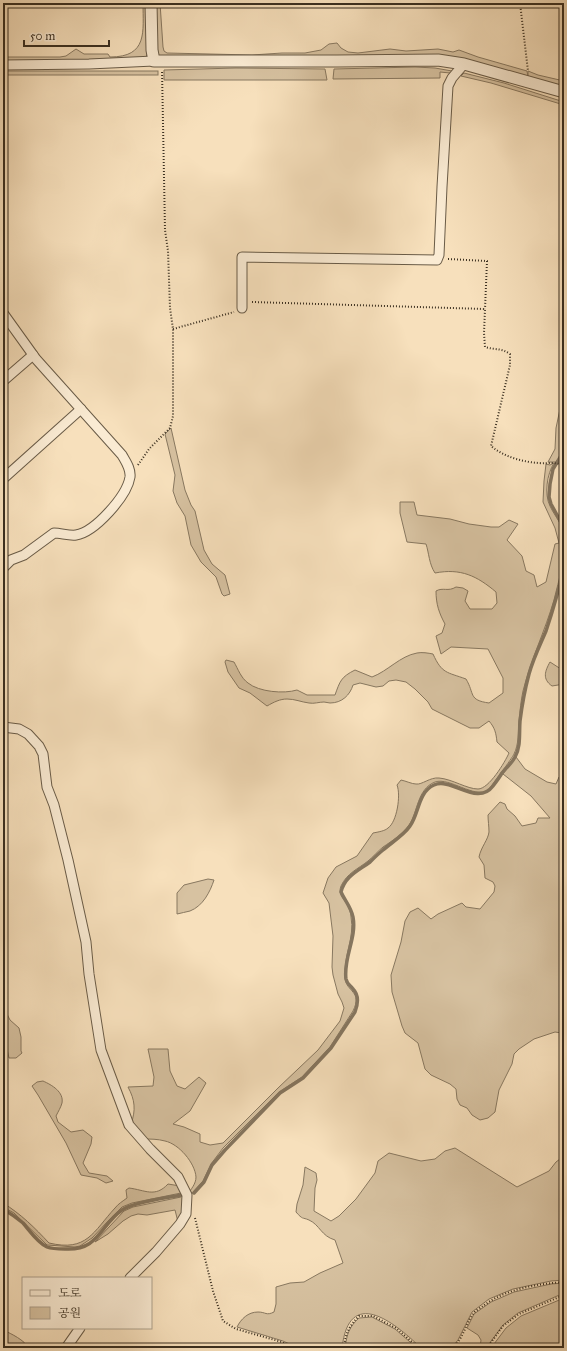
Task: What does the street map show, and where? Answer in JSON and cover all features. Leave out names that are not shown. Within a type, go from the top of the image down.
[{"type":"street","points":[[151,3],[152,50],[158,61]]},
{"type":"street","points":[[3,65],[89,64],[158,61],[438,60],[464,64],[564,92]]},
{"type":"street","points":[[242,308],[242,257],[437,260],[439,255],[448,86],[452,78],[464,64]]},
{"type":"street","points":[[3,313],[33,355],[122,454],[130,469],[130,478],[118,503],[93,526],[76,535],[54,533],[24,554],[11,560],[3,568]]},
{"type":"street","points":[[3,381],[33,355]]},
{"type":"street","points":[[3,479],[81,409]]},
{"type":"street","points":[[3,727],[19,729],[28,734],[39,746],[42,754],[47,787],[54,805],[68,860],[86,942],[89,974],[101,1050],[130,1125],[145,1144],[178,1177],[187,1195],[186,1214],[180,1224],[156,1252],[131,1277]]},
{"type":"street","points":[[66,1348],[79,1329]]},
{"type":"path","points":[[520,3],[527,59],[528,81]]},
{"type":"path","points":[[130,478],[144,455],[161,435],[170,428],[173,416],[173,329],[170,308],[168,251],[165,230],[158,61]]},
{"type":"path","points":[[439,255],[448,259],[487,261],[484,308],[485,347],[494,350],[505,350],[510,354],[510,365],[491,446],[505,455],[522,460],[541,463],[557,462],[564,466]]},
{"type":"path","points":[[173,329],[238,310],[249,302],[484,308]]},
{"type":"path","points":[[187,1204],[196,1221],[213,1292],[223,1321],[236,1329],[282,1342],[293,1348]]},
{"type":"path","points":[[453,1348],[460,1341],[473,1313],[490,1301],[514,1291],[551,1283],[564,1282]]},
{"type":"path","points":[[487,1348],[503,1326],[519,1314],[564,1295]]},
{"type":"path","points":[[344,1348],[345,1337],[351,1324],[359,1316],[373,1316],[396,1328],[419,1348]]},
{"type":"green space","points":[[143,3],[149,3],[148,53],[145,58],[3,63],[3,57],[60,57],[66,56],[76,49],[84,54],[108,54],[110,57],[122,56],[131,53],[137,48],[143,33]]},
{"type":"green space","points":[[155,3],[160,3],[163,47],[164,51],[167,53],[252,55],[305,53],[321,50],[329,44],[337,43],[341,48],[348,52],[358,53],[390,49],[406,51],[438,49],[453,52],[459,50],[527,71],[528,77],[528,71],[564,81],[564,88],[483,66],[161,58],[156,50]]},
{"type":"green space","points":[[415,67],[452,71],[450,73],[440,72],[440,78],[333,79],[334,69]]},
{"type":"green space","points":[[236,68],[325,69],[327,80],[164,80],[164,70]]},
{"type":"green space","points":[[3,71],[158,71],[158,75],[3,75]]},
{"type":"green space","points":[[464,73],[504,83],[564,102],[564,105],[491,83],[461,76]]},
{"type":"green space","points":[[564,390],[564,444],[562,454],[556,462],[548,462],[555,449],[556,428]]},
{"type":"green space","points":[[171,428],[185,490],[195,511],[204,550],[212,564],[225,575],[230,594],[224,596],[222,594],[216,577],[201,562],[191,545],[185,516],[177,503],[173,491],[175,475],[165,434]]},
{"type":"green space","points":[[554,463],[548,478],[547,496],[564,536],[563,560],[554,600],[523,691],[520,709],[518,742],[514,754],[488,790],[476,792],[441,781],[429,785],[421,795],[412,820],[407,828],[350,874],[343,882],[340,889],[341,894],[351,914],[352,925],[345,978],[346,983],[355,995],[356,999],[356,1004],[353,1011],[330,1047],[302,1077],[279,1092],[223,1148],[211,1164],[203,1181],[193,1193],[188,1194],[196,1180],[196,1177],[193,1166],[181,1150],[165,1141],[143,1139],[131,1124],[134,1114],[134,1105],[128,1087],[153,1086],[154,1077],[148,1049],[168,1049],[170,1071],[177,1086],[185,1089],[199,1077],[206,1083],[190,1111],[173,1124],[200,1134],[200,1142],[210,1145],[223,1143],[318,1050],[340,1021],[344,1008],[338,994],[333,975],[333,936],[329,903],[323,893],[328,878],[336,867],[357,856],[373,833],[385,830],[391,825],[396,814],[399,795],[397,785],[401,780],[418,784],[439,778],[474,789],[482,788],[492,780],[509,753],[497,742],[495,731],[489,721],[479,728],[470,728],[432,709],[428,702],[406,682],[396,680],[389,681],[383,686],[376,687],[360,683],[353,685],[345,698],[334,703],[311,703],[287,699],[277,701],[267,706],[250,693],[239,688],[228,672],[225,662],[226,660],[234,662],[246,681],[258,688],[279,692],[297,690],[307,695],[335,695],[342,680],[355,670],[372,677],[405,657],[419,653],[429,653],[433,654],[442,669],[466,679],[475,698],[482,702],[489,703],[503,693],[503,678],[488,649],[451,647],[441,654],[436,636],[442,633],[445,624],[438,608],[436,591],[456,587],[463,588],[468,591],[465,601],[470,609],[492,609],[497,603],[496,592],[482,582],[468,575],[453,572],[435,573],[430,562],[426,544],[407,542],[400,513],[400,502],[414,502],[417,515],[450,519],[469,524],[491,527],[499,527],[509,520],[518,524],[507,540],[522,556],[526,571],[534,575],[537,587],[546,582],[555,544],[559,543],[555,528],[543,502],[546,464],[550,465]]},
{"type":"green space","points":[[550,662],[564,671],[564,684],[552,686],[547,681],[545,675]]},
{"type":"green space","points":[[516,757],[525,769],[547,782],[556,784],[559,777],[564,775],[564,1031],[562,1033],[555,1032],[534,1039],[514,1054],[512,1064],[499,1090],[495,1112],[488,1118],[480,1120],[472,1115],[467,1108],[460,1105],[457,1099],[456,1089],[450,1084],[431,1075],[425,1069],[418,1043],[405,1033],[402,1026],[392,992],[391,975],[401,942],[405,921],[410,912],[418,908],[431,919],[438,914],[462,903],[466,907],[480,909],[494,892],[495,886],[493,882],[485,878],[484,865],[479,857],[489,832],[488,815],[500,802],[505,804],[507,809],[515,816],[522,826],[536,823],[538,818],[550,818],[531,796],[503,774]]},
{"type":"green space","points":[[208,879],[214,880],[208,894],[199,906],[190,911],[177,914],[177,893],[184,885]]},
{"type":"green space","points":[[3,1006],[10,1020],[19,1028],[22,1053],[16,1058],[9,1058],[3,1031]]},
{"type":"green space","points":[[43,1081],[53,1087],[61,1095],[62,1103],[56,1116],[58,1122],[71,1132],[83,1130],[92,1137],[91,1144],[83,1163],[89,1173],[107,1176],[113,1181],[106,1183],[97,1178],[81,1175],[66,1143],[32,1086],[37,1082]]},
{"type":"green space","points":[[455,1148],[517,1187],[549,1171],[556,1162],[564,1156],[564,1280],[551,1281],[513,1289],[489,1299],[472,1312],[458,1340],[452,1347],[448,1348],[420,1347],[398,1328],[386,1320],[374,1315],[363,1314],[353,1318],[346,1329],[342,1348],[298,1348],[283,1341],[237,1327],[243,1319],[251,1313],[261,1312],[269,1314],[274,1312],[276,1304],[276,1287],[290,1283],[304,1282],[343,1263],[335,1240],[327,1236],[313,1222],[301,1217],[296,1212],[303,1185],[305,1167],[316,1173],[317,1180],[315,1188],[314,1211],[331,1221],[339,1216],[356,1199],[375,1173],[378,1161],[389,1153],[421,1161],[435,1159],[445,1151]]},
{"type":"green space","points":[[168,1184],[180,1186],[183,1195],[184,1204],[178,1222],[175,1210],[147,1215],[138,1214],[123,1221],[108,1234],[95,1242],[124,1211],[133,1207],[181,1197],[181,1193],[132,1203],[122,1207],[92,1238],[80,1246],[75,1247],[47,1245],[14,1213],[3,1207],[3,1203],[16,1212],[49,1243],[72,1245],[88,1238],[94,1232],[116,1207],[127,1198],[126,1190],[129,1188],[154,1192],[159,1191]]},
{"type":"green space","points":[[564,1283],[564,1293],[518,1313],[503,1325],[486,1348],[480,1348],[481,1340],[478,1335],[467,1328],[474,1314],[491,1302],[514,1292],[551,1284]]},
{"type":"green space","points":[[564,1298],[564,1348],[491,1348],[506,1328],[521,1316]]},
{"type":"green space","points":[[372,1317],[395,1329],[417,1348],[345,1348],[349,1331],[356,1321],[359,1318]]},
{"type":"green space","points":[[3,1330],[14,1335],[29,1348],[3,1348]]},
{"type":"waterway","points":[[564,451],[553,469],[549,497],[551,504],[564,528]]},
{"type":"waterway","points":[[194,1193],[204,1182],[212,1165],[225,1150],[280,1093],[303,1078],[331,1048],[355,1012],[357,997],[355,991],[346,979],[346,963],[354,925],[351,910],[341,892],[343,886],[352,874],[370,862],[401,836],[413,821],[422,798],[429,788],[434,785],[441,784],[449,785],[472,793],[480,794],[487,792],[514,759],[518,749],[520,721],[529,674],[549,623],[564,567]]},
{"type":"waterway","points":[[3,1209],[23,1223],[43,1245],[58,1249],[76,1249],[85,1246],[92,1241],[115,1216],[127,1207],[181,1195]]}]
